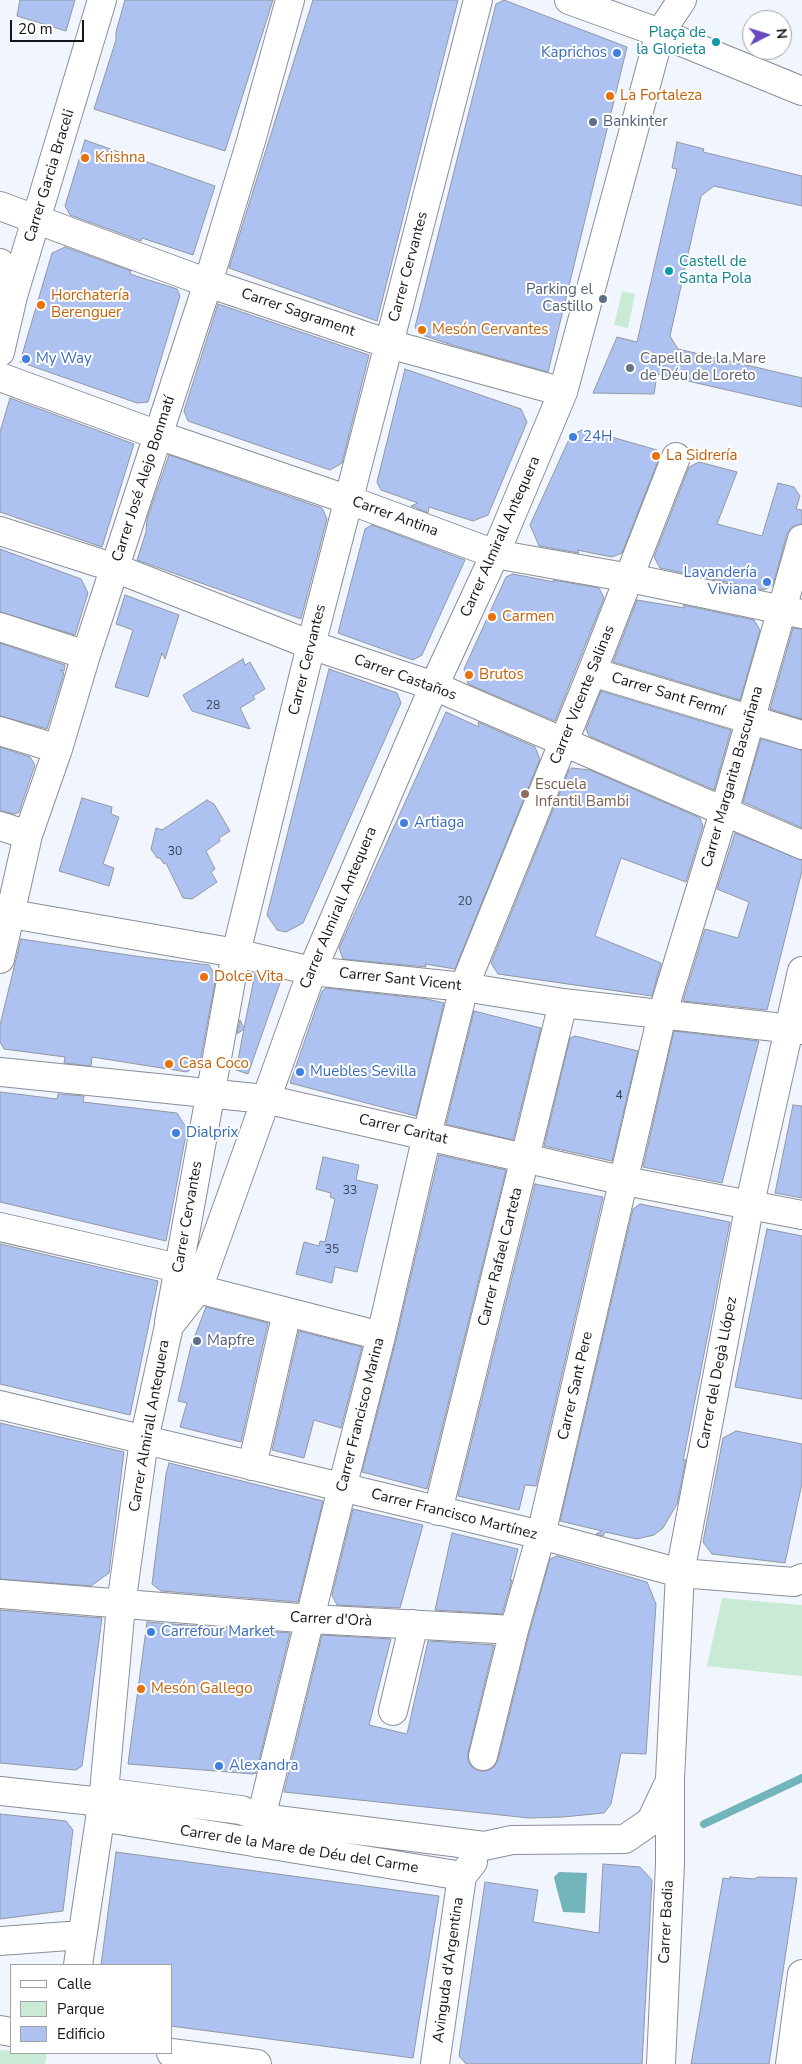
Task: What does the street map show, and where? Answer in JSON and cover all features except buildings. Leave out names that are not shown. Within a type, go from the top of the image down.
[{"type":"street","name":"Carrer Garcia Braceli","points":[[0,352],[13,296],[102,0]]},
{"type":"street","name":"Carrer José Alejo Bonmatí","points":[[0,959],[5,913],[28,834],[58,749],[86,655],[208,283],[290,0]]},
{"type":"street","name":"Carrer Cervantes","points":[[168,1326],[236,954],[311,645],[478,0]]},
{"type":"street","points":[[569,0],[660,33],[802,91]]},
{"type":"street","points":[[660,33],[682,0]]},
{"type":"street","name":"Carrer Almirall Antequera","points":[[78,1964],[102,1804],[121,1605],[144,1440],[168,1326],[198,1289],[312,971],[434,686],[495,554],[563,392],[660,33]]},
{"type":"street","name":"Carrer Sagrament","points":[[0,206],[208,283],[389,344],[563,392]]},
{"type":"street","points":[[0,263],[13,296]]},
{"type":"street","points":[[563,392],[575,376],[603,299]]},
{"type":"street","name":"Carrer Antina","points":[[0,377],[158,435],[349,500],[495,554],[630,578],[791,612]]},
{"type":"street","name":"Carrer Vicente Salinas","points":[[464,987],[630,578],[676,457]]},
{"type":"street","name":"Carrer Castaños","points":[[0,531],[115,568],[311,645],[434,686],[802,845]]},
{"type":"street","name":"Carrer Margarita Bascuñana","points":[[662,1015],[750,720],[791,612],[802,539]]},
{"type":"street","points":[[0,627],[86,655]]},
{"type":"street","name":"Carrer Sant Fermí","points":[[592,672],[802,735]]},
{"type":"street","points":[[0,730],[58,749]]},
{"type":"street","points":[[0,826],[28,834]]},
{"type":"street","name":"Carrer Sant Vicent","points":[[5,913],[236,954],[312,971],[464,987],[563,1004],[795,1029]]},
{"type":"street","name":"Carrer del Degà Llópez","points":[[670,1779],[680,1573],[750,1203],[795,1029],[802,971]]},
{"type":"street","name":"Carrer Francisco Marina","points":[[259,1830],[381,1336],[427,1135],[464,987]]},
{"type":"street","name":"Carrer Rafael Carteta","points":[[438,1511],[563,1004]]},
{"type":"street","name":"Carrer Sant Pere","points":[[483,1756],[514,1630],[541,1536],[625,1181],[662,1015]]},
{"type":"street","name":"Carrer Caritat","points":[[0,1072],[265,1099],[625,1181],[750,1203],[802,1215]]},
{"type":"street","points":[[0,1227],[165,1265]]},
{"type":"street","points":[[198,1289],[381,1336]]},
{"type":"street","points":[[252,1466],[287,1312]]},
{"type":"street","name":"Carrer Francisco Martínez","points":[[0,1405],[541,1536],[680,1573],[798,1580]]},
{"type":"street","name":"Carrer d'Orà","points":[[0,1594],[311,1619],[514,1630]]},
{"type":"street","points":[[393,1712],[411,1636],[412,1624]]},
{"type":"street","points":[[625,1839],[651,1821],[670,1779]]},
{"type":"street","name":"Carrer Badia","points":[[661,2064],[670,1863],[670,1779]]},
{"type":"street","name":"Carrer de la Mare de Déu del Carme","points":[[0,1791],[102,1804],[241,1810],[259,1830],[462,1876]]},
{"type":"street","name":"Carrer de la Mare de Déu del Carme","points":[[259,1830],[484,1846],[512,1840],[625,1839],[660,1854],[670,1863]]},
{"type":"street","points":[[462,1876],[484,1846]]},
{"type":"street","name":"Avinguda d'Argentina","points":[[435,2064],[462,1876]]},
{"type":"street","points":[[0,1941],[82,1935]]},
{"type":"street","points":[[790,2064],[802,1974]]},
{"type":"street","points":[[172,2052],[257,2064]]},
{"type":"green space","points":[[622,291],[635,294],[628,328],[614,325]]},
{"type":"green space","points":[[722,1598],[802,1605],[802,1676],[707,1666]]},
{"type":"green space","points":[[0,2050],[10,2051],[10,2054],[47,2054],[45,2064],[0,2064]]},
{"type":"water","points":[[559,1872],[587,1873],[585,1913],[563,1912],[554,1877]]},
{"type":"waterway","points":[[704,1824],[802,1778]]},
{"type":"place","name":"Plaça de la Glorieta","points":[[716,42]]},
{"type":"place","name":"Kaprichos","points":[[617,53]]},
{"type":"place","name":"La Fortaleza","points":[[610,96]]},
{"type":"place","name":"Bankinter","points":[[593,122]]},
{"type":"place","name":"Krishna","points":[[85,158]]},
{"type":"place","name":"Castell de Santa Pola","points":[[669,271]]},
{"type":"place","name":"Parking el Castillo","points":[[603,299]]},
{"type":"place","name":"Horchatería Berenguer","points":[[41,305]]},
{"type":"place","name":"Mesón Cervantes","points":[[422,330]]},
{"type":"place","name":"My Way","points":[[26,359]]},
{"type":"place","name":"Capella de la Mare de Déu de Loreto","points":[[630,368]]},
{"type":"place","name":"24H","points":[[573,437]]},
{"type":"place","name":"La Sidrería","points":[[656,456]]},
{"type":"place","name":"Lavandería Viviana","points":[[767,582]]},
{"type":"place","name":"Carmen","points":[[492,617]]},
{"type":"place","name":"Brutos","points":[[469,675]]},
{"type":"place","name":"Escuela Infantil Bambi","points":[[525,794]]},
{"type":"place","name":"Artiaga","points":[[404,823]]},
{"type":"place","name":"Dolce Vita","points":[[204,977]]},
{"type":"place","name":"Casa Coco","points":[[169,1064]]},
{"type":"place","name":"Muebles Sevilla","points":[[300,1072]]},
{"type":"place","name":"Dialprix","points":[[176,1133]]},
{"type":"place","name":"Mapfre","points":[[197,1341]]},
{"type":"place","name":"Carrefour Market","points":[[151,1632]]},
{"type":"place","name":"Mesón Gallego","points":[[141,1689]]},
{"type":"place","name":"Alexandra","points":[[219,1766]]}]
